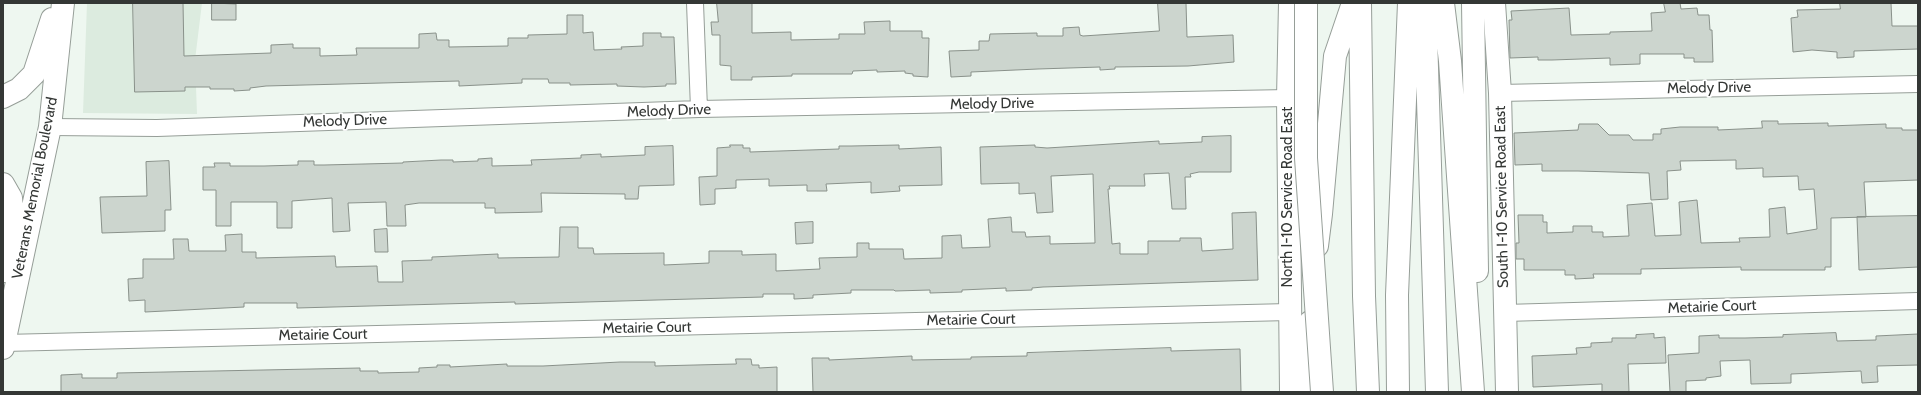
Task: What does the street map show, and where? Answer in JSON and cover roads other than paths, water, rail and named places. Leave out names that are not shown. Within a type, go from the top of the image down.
[{"type":"main road","points":[[3,96],[19,89],[34,74],[57,3]]},
{"type":"main road","name":"Veterans Memorial Boulevard","points":[[3,344],[50,127],[63,3]]},
{"type":"main road","name":"North I-10 Service Road East","points":[[1290,3],[1288,98],[1291,392]]},
{"type":"main road","points":[[1306,3],[1306,158],[1322,392]]},
{"type":"main road","points":[[1307,392],[1312,277],[1321,214],[1335,56],[1353,3]]},
{"type":"main road","points":[[1360,3],[1364,296],[1368,392]]},
{"type":"main road","points":[[1398,392],[1397,295],[1409,3]]},
{"type":"main road","points":[[1425,3],[1437,392]]},
{"type":"main road","points":[[1442,3],[1450,61],[1473,392]]},
{"type":"main road","points":[[1473,3],[1478,223],[1477,392]]},
{"type":"main road","name":"South I-10 Service Road East","points":[[1494,3],[1500,93],[1507,392]]},
{"type":"main road","points":[[3,184],[11,198],[13,220],[3,271]]},
{"type":"street","points":[[695,3],[699,109]]},
{"type":"street","name":"Melody Drive","points":[[1500,93],[1918,84]]},
{"type":"street","name":"Melody Drive","points":[[50,127],[156,128],[699,109],[1288,98]]},
{"type":"street","name":"Metairie Court","points":[[1505,313],[1918,300]]},
{"type":"street","name":"Metairie Court","points":[[3,344],[1289,312]]}]
